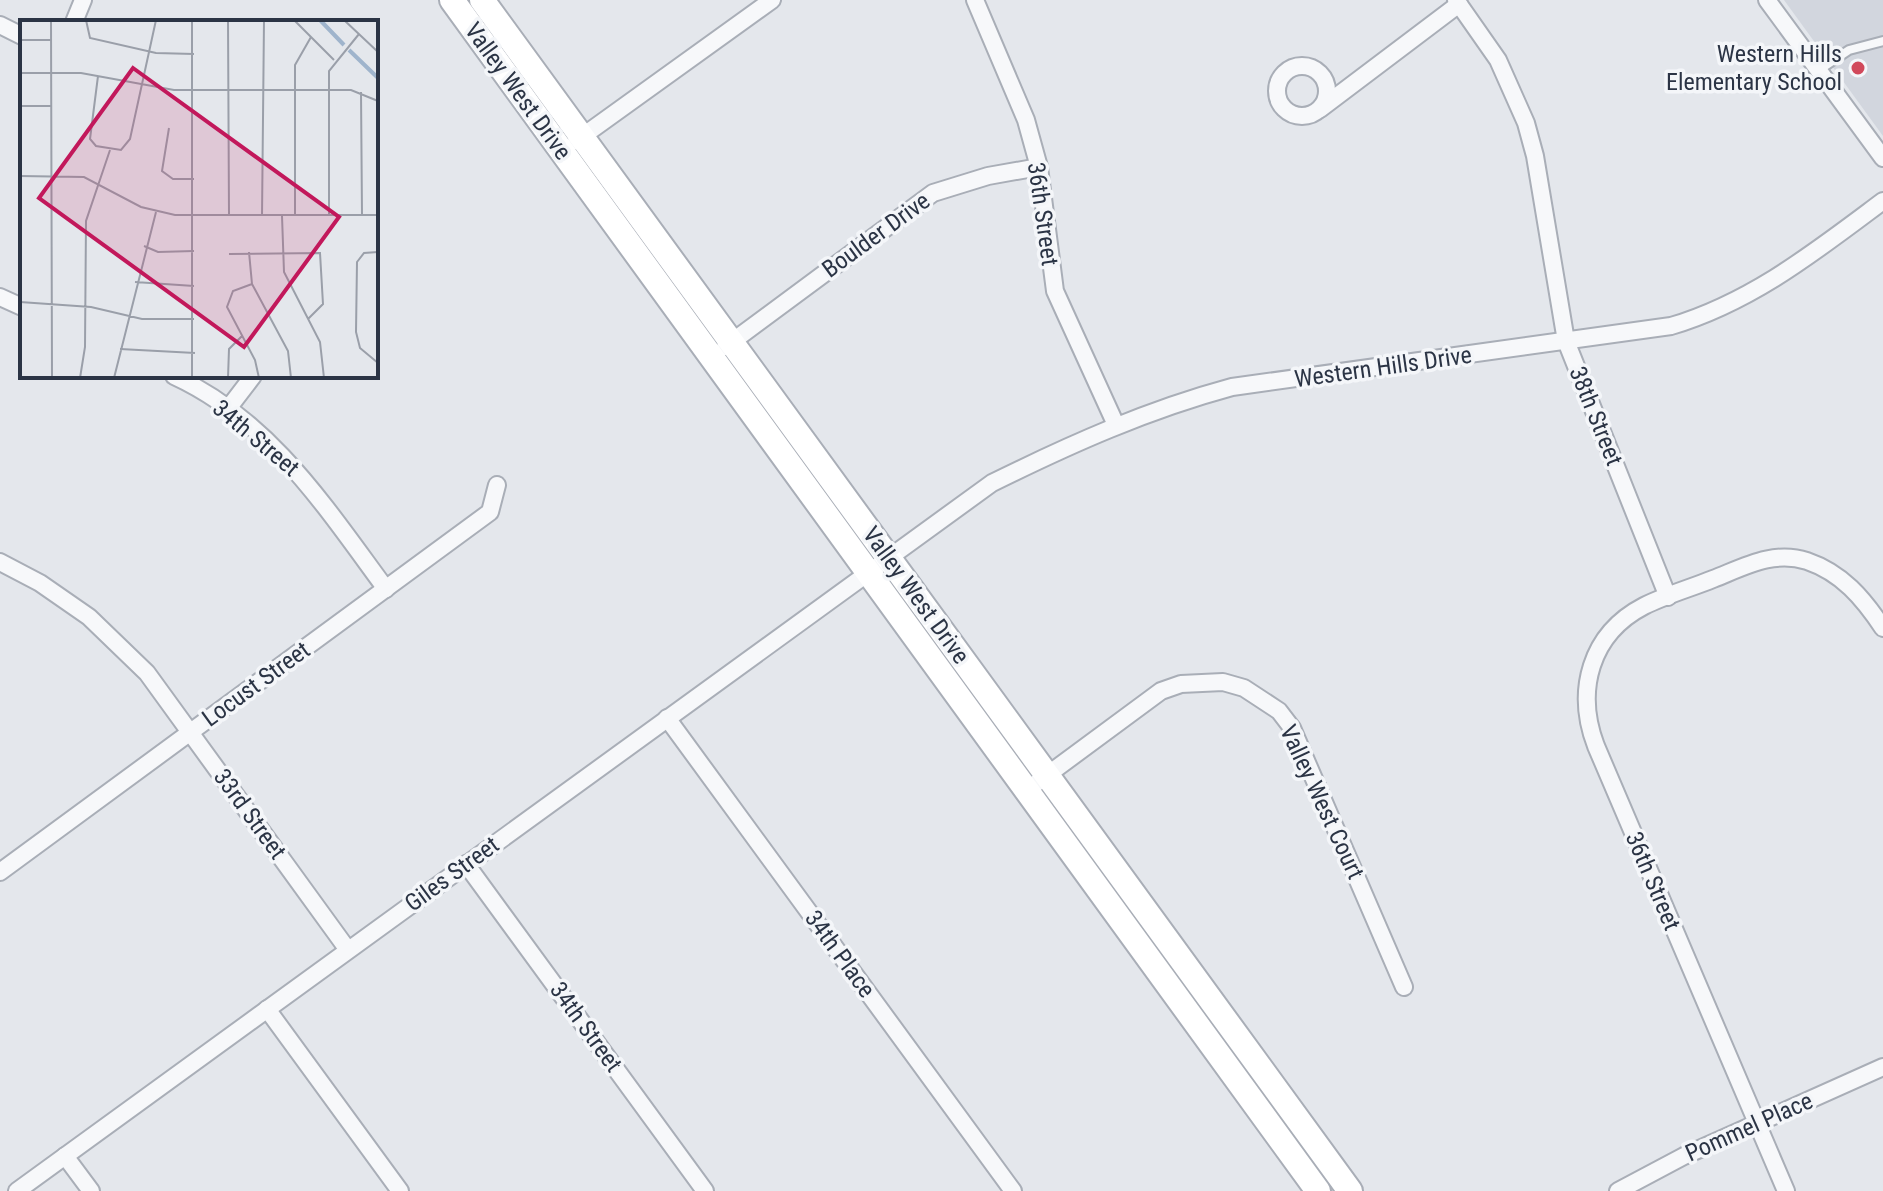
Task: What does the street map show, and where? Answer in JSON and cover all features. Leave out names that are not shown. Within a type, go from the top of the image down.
[{"type":"main road","name":"Valley West Drive","points":[[452,0],[1318,1191]]},
{"type":"main road","name":"Valley West Drive","points":[[482,0],[1350,1191]]},
{"type":"street","points":[[75,20],[83,0]]},
{"type":"street","points":[[561,151],[772,0]]},
{"type":"street","name":"36th Street","points":[[975,0],[1026,120],[1039,167],[1055,291],[1116,425]]},
{"type":"street","points":[[1767,0],[1883,158]]},
{"type":"street","points":[[1320,109],[1458,2]]},
{"type":"street","name":"38th Street","points":[[1458,2],[1498,60],[1526,123],[1535,156],[1566,341],[1668,597]]},
{"type":"street","points":[[0,25],[20,35]]},
{"type":"street","name":"Boulder Drive","points":[[711,358],[933,193],[988,176],[1039,167]]},
{"type":"street","name":"Western Hills Drive","points":[[888,557],[992,483],[1116,425],[1174,403],[1232,387],[1671,326],[1735,303],[1783,275],[1883,201]]},
{"type":"street","points":[[0,297],[20,306]]},
{"type":"street","name":"34th Street","points":[[177,378],[227,410],[291,464],[330,510],[386,589]]},
{"type":"street","points":[[227,410],[251,378]]},
{"type":"street","name":"Locust Street","points":[[0,872],[490,512],[497,485]]},
{"type":"street","name":"Giles Street","points":[[17,1191],[888,557]]},
{"type":"street","points":[[1668,597],[1770,557],[1805,560],[1836,574],[1863,598],[1883,628]]},
{"type":"street","name":"33rd Street","points":[[0,562],[40,583],[89,617],[120,643],[147,673],[348,950]]},
{"type":"street","name":"36th Street","points":[[1668,597],[1644,606],[1625,619],[1602,643],[1586,683],[1588,726],[1786,1191]]},
{"type":"street","name":"Valley West Court","points":[[1027,790],[1161,691],[1181,684],[1223,682],[1263,698],[1292,728],[1404,987]]},
{"type":"street","name":"34th Place","points":[[667,718],[1013,1191]]},
{"type":"street","name":"34th Street","points":[[466,864],[705,1191]]},
{"type":"street","points":[[267,1009],[400,1191]]},
{"type":"street","name":"Pommel Place","points":[[1618,1191],[1756,1123],[1883,1067]]},
{"type":"street","points":[[65,1156],[91,1191]]},
{"type":"lane","points":[[1819,70],[1849,50],[1883,41]]},
{"type":"shaded area","name":"Western Hills Elementary School","points":[[1784,0],[1883,0],[1883,136]]},
{"type":"place","name":"Western Hills Elementary School","points":[[1858,68]]}]
